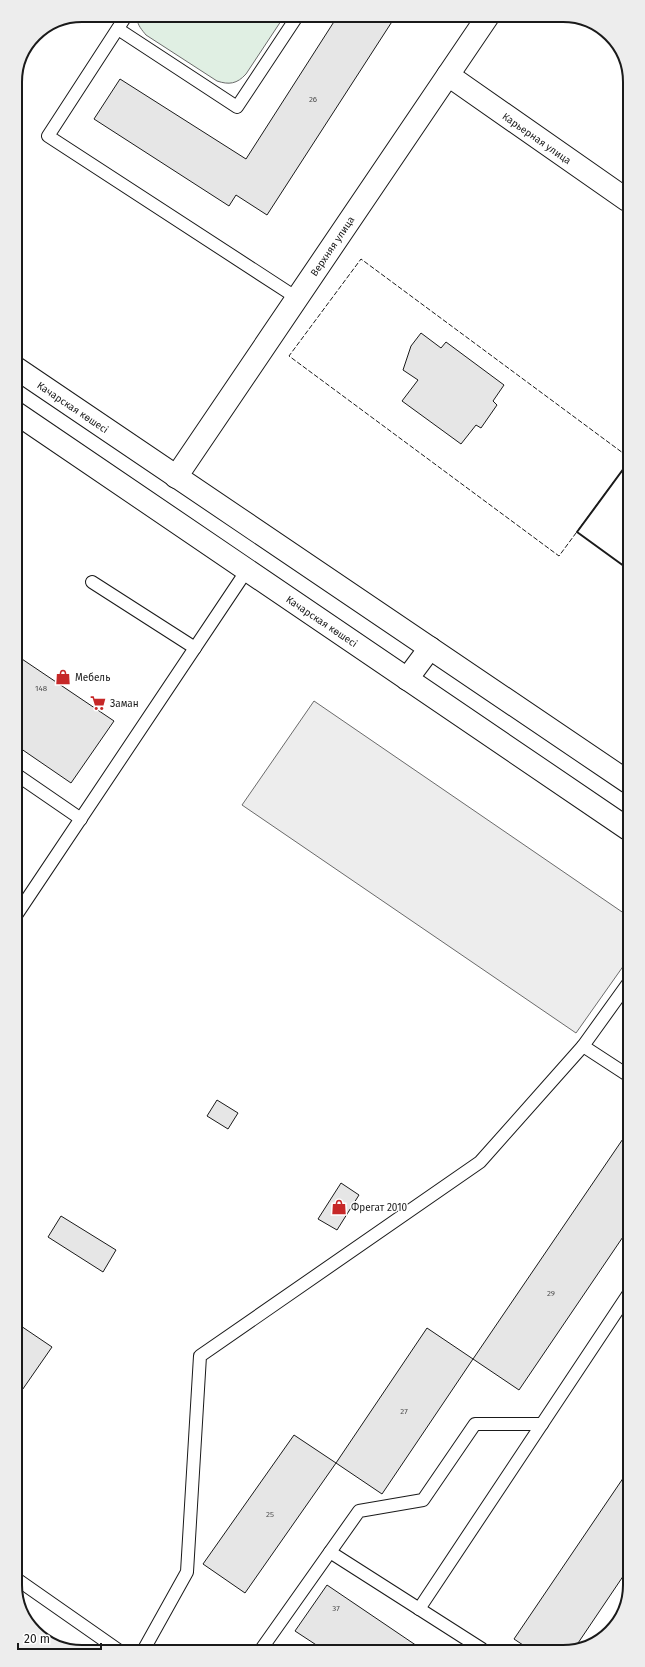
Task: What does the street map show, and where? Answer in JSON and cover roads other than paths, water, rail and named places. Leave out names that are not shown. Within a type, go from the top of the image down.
[{"type":"main road","name":"Верхняя улица","points":[[176,477],[484,22]]},
{"type":"main road","name":"Карьерная улица","points":[[448,75],[623,197]]},
{"type":"main road","name":"Качарская көшесі","points":[[22,372],[623,779]]},
{"type":"main road","name":"Качарская көшесі","points":[[22,418],[623,826]]},
{"type":"main road","points":[[407,679],[430,648]]},
{"type":"lane","points":[[293,22],[237,107],[121,24],[48,136],[297,298]]},
{"type":"lane","points":[[22,906],[247,570]]},
{"type":"lane","points":[[92,582],[195,648]]},
{"type":"lane","points":[[22,778],[81,818]]},
{"type":"lane","points":[[146,1645],[187,1572],[200,1356],[480,1162],[583,1046],[623,990]]},
{"type":"lane","points":[[583,1046],[623,1072]]},
{"type":"lane","points":[[419,1609],[623,1301]]},
{"type":"lane","points":[[264,1645],[359,1511],[423,1500],[474,1424],[542,1424]]},
{"type":"lane","points":[[330,1552],[476,1645]]},
{"type":"lane","points":[[22,1583],[111,1645]]},
{"type":"place","name":"Мебель","points":[[63,677]]},
{"type":"place","name":"Заман","points":[[98,703]]},
{"type":"place","name":"Фрегат 2010","points":[[339,1207]]}]
